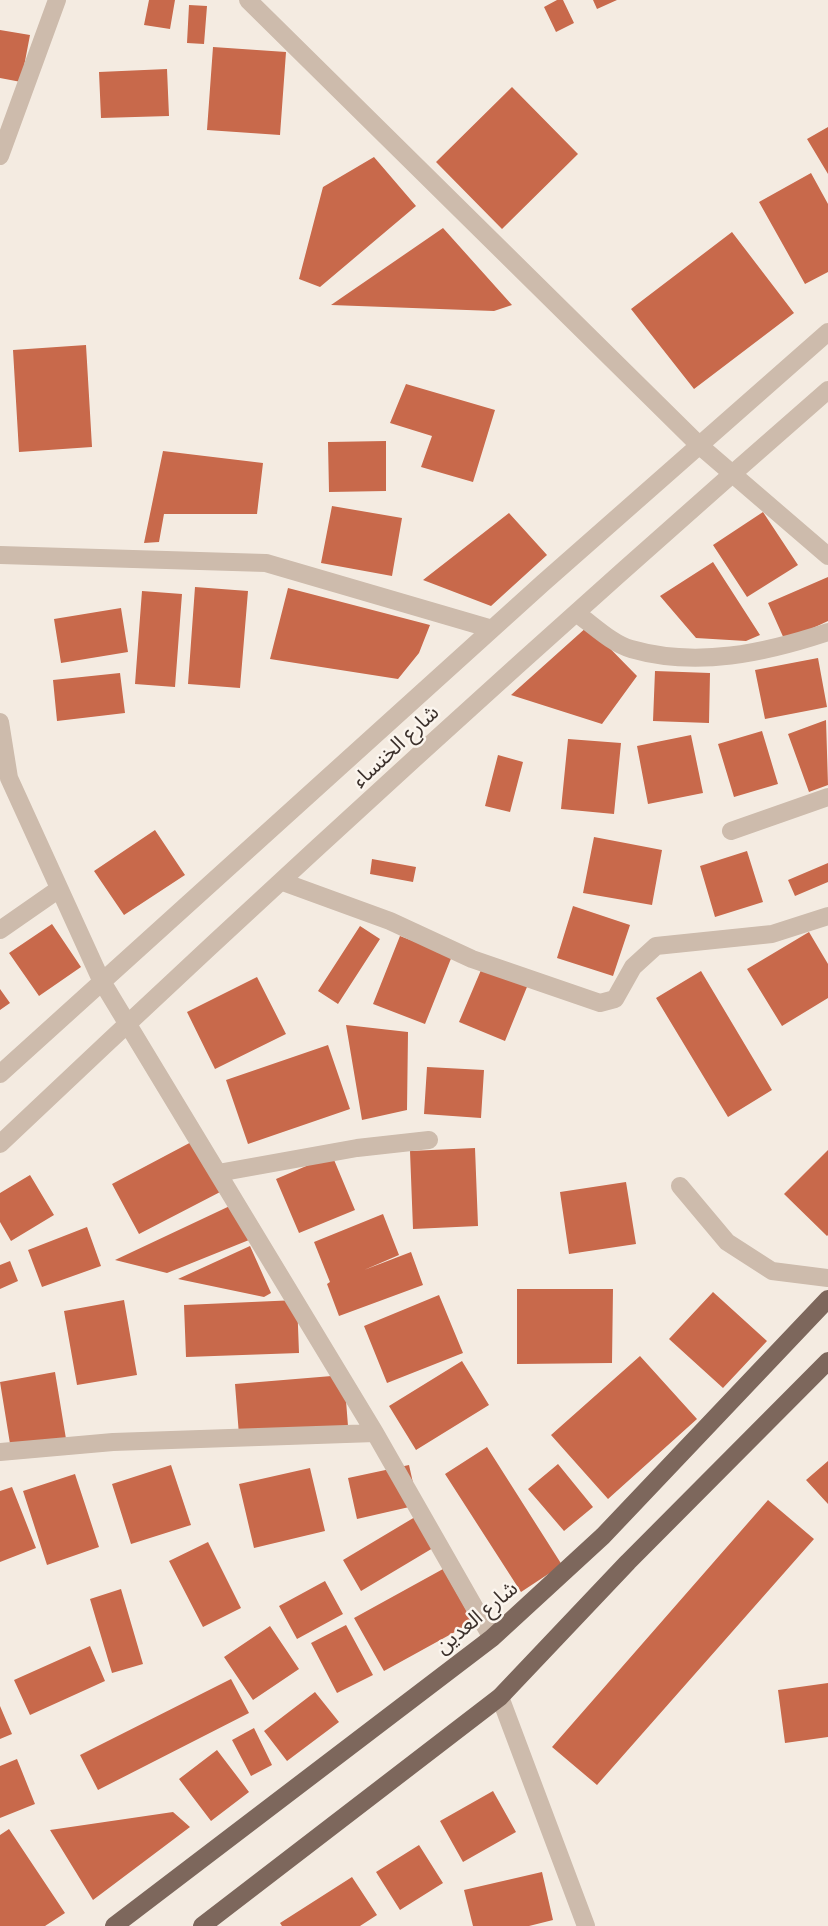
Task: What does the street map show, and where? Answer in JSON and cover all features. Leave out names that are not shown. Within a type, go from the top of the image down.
[{"type":"main road","name":"شارع العدين","points":[[114,1926],[492,1639],[603,1536],[828,1299]]},
{"type":"main road","points":[[202,1926],[500,1697],[628,1562],[828,1360]]},
{"type":"street","points":[[0,156],[57,0]]},
{"type":"street","points":[[248,0],[700,446],[828,556]]},
{"type":"street","name":"شارع الخنساء","points":[[0,1074],[492,629],[828,332]]},
{"type":"street","name":"شارع الخنساء","points":[[0,1144],[127,1023],[576,613],[828,390]]},
{"type":"street","points":[[0,555],[266,563],[492,629]]},
{"type":"street","points":[[576,613],[628,649],[705,659],[777,649],[828,632]]},
{"type":"street","points":[[0,722],[4,778],[101,980],[375,1433],[492,1639]]},
{"type":"street","points":[[731,831],[828,797]]},
{"type":"street","points":[[283,882],[390,921],[472,959],[600,1003],[615,999],[633,967],[656,946],[772,934],[828,916]]},
{"type":"street","points":[[0,930],[59,889]]},
{"type":"street","points":[[218,1173],[357,1148],[429,1140]]},
{"type":"street","points":[[680,1186],[727,1242],[761,1264],[772,1270],[828,1278]]},
{"type":"street","points":[[0,1452],[113,1442],[375,1433]]},
{"type":"street","points":[[500,1697],[586,1926]]},
{"type":"building","points":[[149,0],[175,0],[170,29],[144,25]]},
{"type":"building","points":[[563,0],[574,23],[556,32],[544,7]]},
{"type":"building","points":[[593,0],[617,0],[597,9]]},
{"type":"building","points":[[189,5],[207,6],[204,44],[187,43]]},
{"type":"building","points":[[0,30],[30,35],[21,82],[0,78]]},
{"type":"building","points":[[213,47],[286,52],[280,135],[207,130]]},
{"type":"building","points":[[167,69],[169,116],[101,118],[99,72]]},
{"type":"building","points":[[512,87],[578,154],[502,229],[436,162]]},
{"type":"building","points":[[828,127],[828,174],[807,139]]},
{"type":"building","points":[[374,157],[416,206],[320,287],[299,279],[323,187]]},
{"type":"building","points":[[811,173],[828,204],[828,272],[805,284],[759,202]]},
{"type":"building","points":[[443,228],[512,305],[494,311],[331,305]]},
{"type":"building","points":[[732,232],[794,313],[694,389],[631,309]]},
{"type":"building","points":[[86,345],[92,447],[19,452],[13,350]]},
{"type":"building","points":[[406,384],[495,410],[473,482],[421,467],[432,436],[390,423]]},
{"type":"building","points":[[386,441],[386,491],[329,492],[328,442]]},
{"type":"building","points":[[163,451],[263,463],[257,514],[164,514],[159,542],[144,543]]},
{"type":"building","points":[[332,506],[402,518],[392,576],[321,563]]},
{"type":"building","points":[[763,512],[798,565],[747,597],[713,545]]},
{"type":"building","points":[[509,513],[547,555],[491,606],[423,580]]},
{"type":"building","points":[[713,562],[760,635],[746,641],[696,638],[660,596]]},
{"type":"building","points":[[828,577],[828,621],[785,641],[768,603]]},
{"type":"building","points":[[195,587],[248,591],[240,688],[188,684]]},
{"type":"building","points":[[288,588],[430,625],[419,653],[398,679],[270,659]]},
{"type":"building","points":[[142,591],[182,594],[175,687],[135,684]]},
{"type":"building","points":[[121,608],[128,652],[61,663],[54,619]]},
{"type":"building","points":[[588,626],[637,676],[602,724],[511,695]]},
{"type":"building","points":[[818,658],[827,707],[765,719],[755,670]]},
{"type":"building","points":[[655,671],[710,673],[709,723],[653,721]]},
{"type":"building","points":[[120,673],[125,713],[57,721],[53,680]]},
{"type":"building","points":[[826,720],[828,785],[809,792],[788,734]]},
{"type":"building","points":[[762,731],[778,784],[734,797],[718,744]]},
{"type":"building","points":[[691,735],[703,793],[648,804],[637,746]]},
{"type":"building","points":[[568,739],[621,743],[614,814],[561,809]]},
{"type":"building","points":[[498,755],[523,762],[510,812],[485,806]]},
{"type":"building","points":[[155,830],[185,875],[124,915],[94,871]]},
{"type":"building","points":[[594,837],[662,850],[652,905],[583,893]]},
{"type":"building","points":[[747,851],[763,902],[715,917],[700,866]]},
{"type":"building","points":[[372,859],[416,867],[413,882],[370,874]]},
{"type":"building","points":[[828,863],[828,882],[795,896],[788,880]]},
{"type":"building","points":[[573,906],[630,925],[613,976],[557,958]]},
{"type":"building","points":[[52,924],[81,967],[39,996],[9,953]]},
{"type":"building","points":[[360,926],[380,939],[338,1004],[318,991]]},
{"type":"building","points":[[809,932],[828,964],[828,998],[782,1026],[747,969]]},
{"type":"building","points":[[400,936],[452,956],[425,1024],[373,1004]]},
{"type":"building","points":[[484,963],[529,982],[505,1041],[459,1022]]},
{"type":"building","points":[[701,971],[772,1090],[728,1117],[656,998]]},
{"type":"building","points":[[257,977],[286,1034],[215,1069],[187,1012]]},
{"type":"building","points":[[0,989],[10,1003],[0,1010]]},
{"type":"building","points":[[346,1025],[408,1032],[407,1110],[362,1120]]},
{"type":"building","points":[[328,1045],[350,1109],[248,1144],[226,1080]]},
{"type":"building","points":[[427,1067],[484,1070],[481,1118],[424,1114]]},
{"type":"building","points":[[197,1139],[224,1190],[139,1234],[112,1184]]},
{"type":"building","points":[[475,1148],[478,1226],[413,1229],[410,1151]]},
{"type":"building","points":[[828,1150],[828,1235],[827,1236],[784,1194]]},
{"type":"building","points":[[332,1155],[355,1210],[299,1233],[276,1179]]},
{"type":"building","points":[[30,1175],[54,1215],[11,1241],[0,1222],[0,1193]]},
{"type":"building","points":[[626,1182],[636,1244],[569,1254],[560,1192]]},
{"type":"building","points":[[234,1204],[249,1240],[167,1273],[115,1260]]},
{"type":"building","points":[[383,1214],[399,1255],[364,1270],[411,1252],[423,1285],[339,1316],[327,1284],[330,1282],[314,1242]]},
{"type":"building","points":[[87,1227],[101,1266],[42,1287],[28,1250]]},
{"type":"building","points":[[250,1246],[271,1293],[264,1297],[178,1279]]},
{"type":"building","points":[[10,1261],[18,1281],[0,1289],[0,1265]]},
{"type":"building","points":[[517,1289],[613,1289],[612,1363],[517,1364]]},
{"type":"building","points":[[713,1292],[767,1341],[723,1388],[669,1339]]},
{"type":"building","points":[[439,1295],[463,1353],[387,1383],[364,1326]]},
{"type":"building","points":[[124,1300],[137,1375],[77,1385],[64,1311]]},
{"type":"building","points":[[297,1300],[299,1353],[186,1357],[184,1305]]},
{"type":"building","points":[[640,1356],[697,1419],[608,1499],[551,1435]]},
{"type":"building","points":[[462,1361],[489,1405],[416,1450],[389,1406]]},
{"type":"building","points":[[55,1372],[67,1445],[12,1456],[0,1382]]},
{"type":"building","points":[[344,1375],[348,1426],[239,1435],[235,1384]]},
{"type":"building","points":[[487,1447],[562,1565],[521,1592],[445,1474]]},
{"type":"building","points":[[828,1461],[828,1504],[806,1480]]},
{"type":"building","points":[[558,1464],[593,1507],[564,1531],[528,1489]]},
{"type":"building","points":[[171,1465],[191,1525],[131,1544],[112,1484]]},
{"type":"building","points":[[409,1465],[418,1505],[357,1519],[348,1478]]},
{"type":"building","points":[[310,1468],[325,1531],[254,1548],[239,1484]]},
{"type":"building","points":[[75,1474],[99,1547],[47,1565],[23,1491]]},
{"type":"building","points":[[12,1487],[36,1548],[0,1562],[0,1491]]},
{"type":"building","points":[[768,1500],[814,1539],[597,1785],[552,1747]]},
{"type":"building","points":[[415,1517],[433,1548],[361,1591],[343,1560]]},
{"type":"building","points":[[208,1542],[241,1608],[203,1627],[169,1561]]},
{"type":"building","points":[[443,1569],[473,1622],[384,1671],[354,1618]]},
{"type":"building","points":[[325,1581],[343,1614],[297,1639],[279,1606]]},
{"type":"building","points":[[121,1589],[143,1664],[112,1673],[90,1599]]},
{"type":"building","points":[[346,1625],[373,1675],[337,1693],[311,1643]]},
{"type":"building","points":[[270,1626],[299,1669],[253,1700],[224,1657]]},
{"type":"building","points":[[90,1646],[105,1681],[30,1715],[14,1680]]},
{"type":"building","points":[[231,1679],[249,1713],[98,1790],[80,1755]]},
{"type":"building","points":[[828,1683],[828,1737],[785,1743],[778,1690]]},
{"type":"building","points":[[315,1692],[339,1722],[287,1761],[264,1731]]},
{"type":"building","points":[[0,1706],[12,1734],[0,1739]]},
{"type":"building","points":[[254,1728],[272,1765],[251,1776],[232,1740]]},
{"type":"building","points":[[217,1750],[249,1792],[211,1821],[179,1779]]},
{"type":"building","points":[[17,1759],[35,1804],[0,1818],[0,1766]]},
{"type":"building","points":[[493,1791],[516,1832],[463,1862],[440,1821]]},
{"type":"building","points":[[173,1812],[190,1827],[93,1900],[50,1830]]},
{"type":"building","points":[[9,1829],[65,1913],[45,1926],[0,1926],[0,1835]]},
{"type":"building","points":[[419,1845],[443,1883],[400,1910],[376,1872]]},
{"type":"building","points":[[542,1872],[553,1920],[529,1926],[473,1926],[464,1890]]},
{"type":"building","points":[[352,1877],[377,1915],[360,1926],[282,1926],[280,1923]]}]
